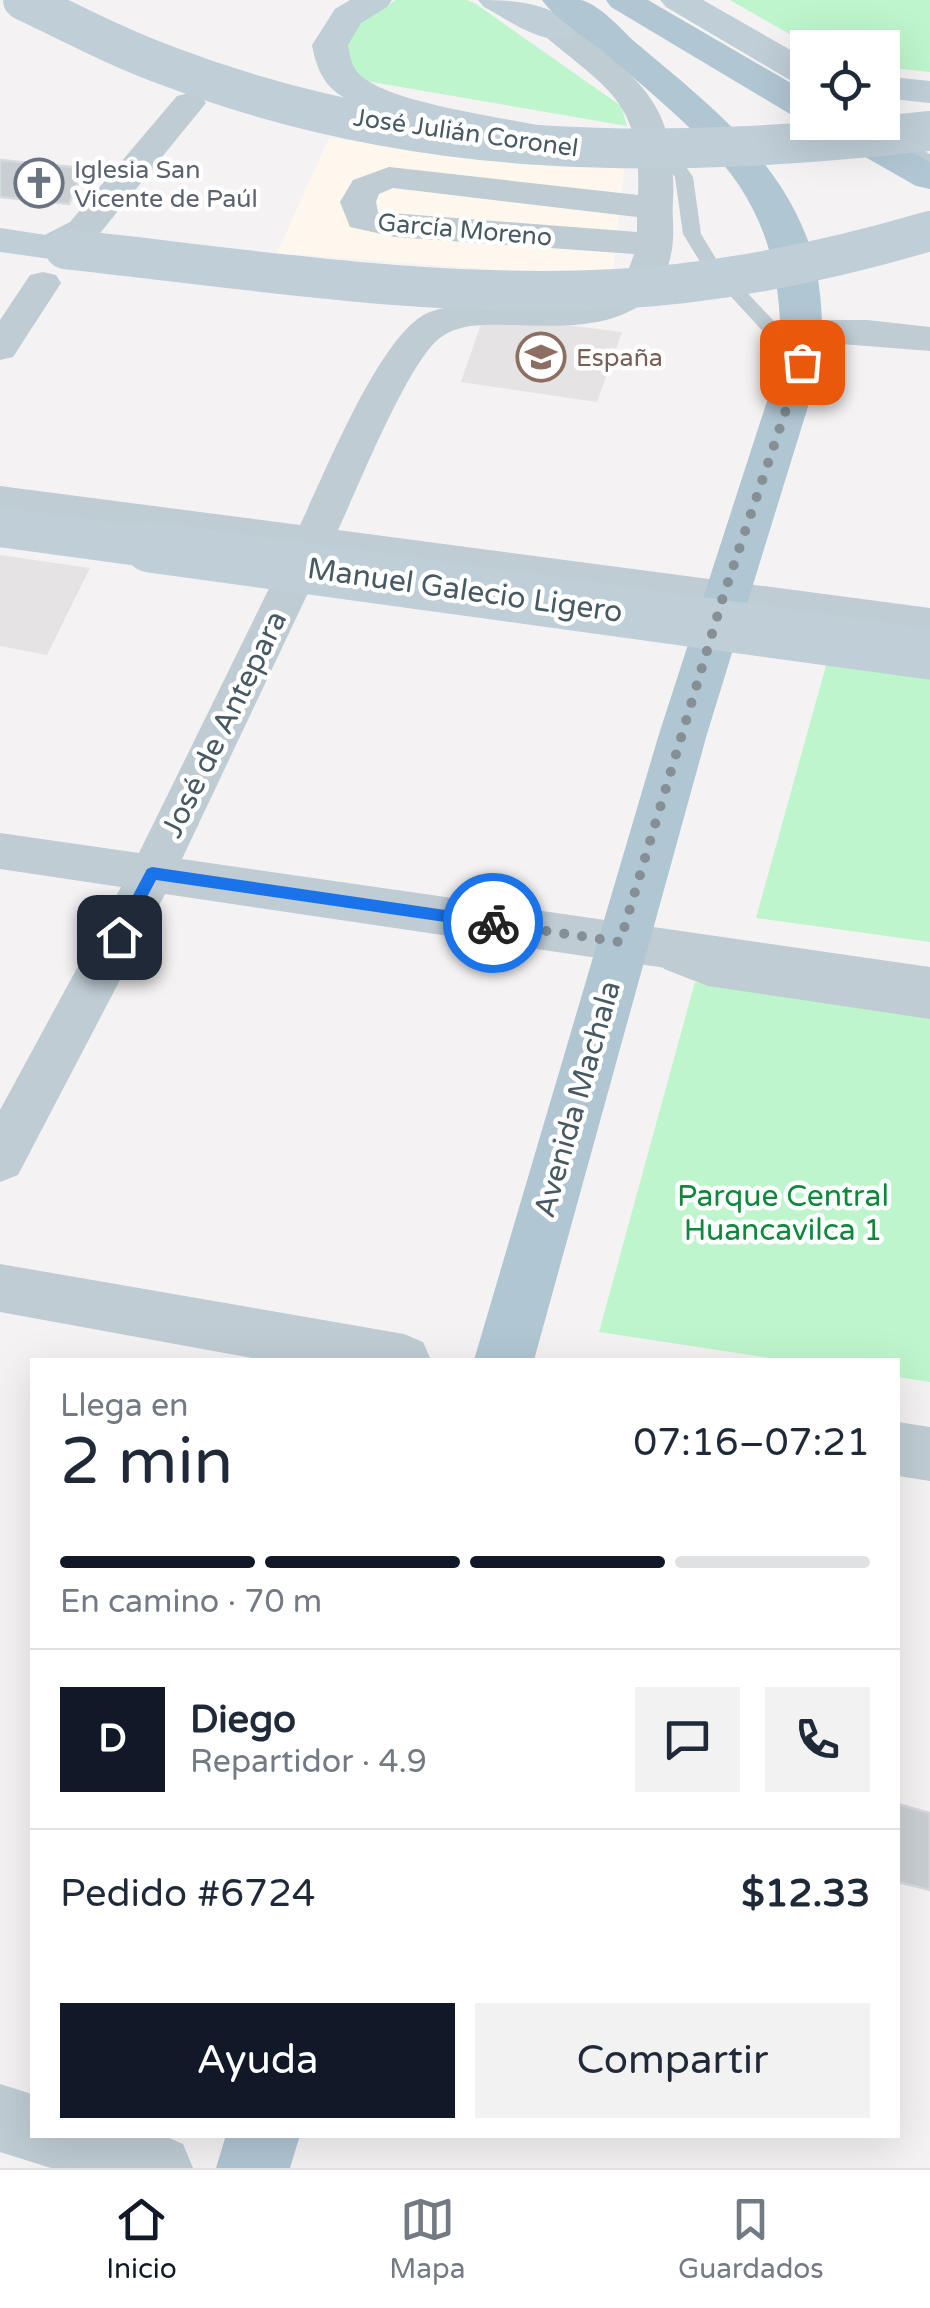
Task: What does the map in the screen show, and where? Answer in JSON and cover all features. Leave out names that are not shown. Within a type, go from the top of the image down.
[{"type":"main road","name":"José Julián Coronel","points":[[23,0],[186,73],[286,102],[425,131],[593,150],[759,148],[930,132]]},
{"type":"main road","points":[[375,0],[347,16],[330,45],[338,74],[352,86],[376,98],[593,150]]},
{"type":"main road","points":[[496,0],[558,15]]},
{"type":"main road","points":[[509,0],[558,15]]},
{"type":"main road","points":[[622,0],[790,99]]},
{"type":"main road","points":[[678,0],[752,45],[790,63]]},
{"type":"main road","name":"Avenida Machala","points":[[505,1358],[620,942],[803,347],[804,298],[796,256],[784,227],[720,132],[654,76],[558,15]]},
{"type":"main road","points":[[900,89],[930,92]]},
{"type":"main road","points":[[900,124],[930,140]]},
{"type":"main road","points":[[863,140],[930,178]]},
{"type":"main road","points":[[0,240],[53,259],[406,284],[576,290],[729,278],[837,256],[930,230]]},
{"type":"main road","name":"Manuel Galecio Ligero","points":[[0,527],[930,654]]},
{"type":"main road","points":[[253,2168],[262,2138]]},
{"type":"street","points":[[558,15],[639,106],[651,128]]},
{"type":"street","points":[[0,348],[53,259],[91,221],[190,103]]},
{"type":"street","name":"José de Antepara","points":[[0,1159],[152,873],[399,362],[417,335],[444,320],[479,313],[551,316],[614,308],[634,292],[647,271],[655,244],[651,128]]},
{"type":"street","name":"García Moreno","points":[[654,208],[389,177],[365,186],[358,202],[363,219],[395,226],[655,244]]},
{"type":"street","points":[[571,239],[573,200]]},
{"type":"street","points":[[803,347],[867,332],[930,339]]},
{"type":"street","name":"Manuel Galecio Ligero","points":[[0,500],[930,623]]},
{"type":"street","points":[[0,851],[930,987]]},
{"type":"street","points":[[0,1288],[393,1358]]},
{"type":"street","points":[[900,1448],[930,1454]]},
{"type":"street","points":[[0,2118],[30,2127]]},
{"type":"street","points":[[64,2138],[159,2168]]},
{"type":"lane","points":[[713,56],[790,88]]},
{"type":"lane","points":[[690,104],[684,178],[692,234],[711,265],[803,347]]},
{"type":"lane","points":[[651,128],[684,178]]},
{"type":"lane","points":[[892,140],[930,161]]},
{"type":"lane","points":[[620,942],[708,976],[930,1008]]},
{"type":"shaded area","points":[[329,138],[624,169],[613,270],[510,271],[277,253]]},
{"type":"shaded area","name":"España","points":[[482,321],[622,332],[597,402],[461,382]]},
{"type":"shaded area","points":[[0,555],[90,568],[47,655],[0,646]]},
{"type":"green space","points":[[396,0],[467,0],[476,4],[621,106],[627,126],[360,80],[345,67],[339,33]]},
{"type":"green space","points":[[730,0],[930,0],[930,72],[900,69],[900,30],[790,30],[790,34]]},
{"type":"green space","points":[[830,651],[930,667],[930,942],[756,918]]},
{"type":"green space","name":"Parque Central Huancavilca 1","points":[[695,982],[930,1017],[930,1382],[900,1377],[900,1358],[771,1358],[599,1332]]},
{"type":"building","name":"Iglesia San Vicente de Paúl","points":[[0,160],[84,168],[69,204],[0,197]]},
{"type":"building","points":[[900,1805],[930,1813],[930,1890],[900,1882]]},
{"type":"way so far","points":[[493,923],[620,942],[723,597],[802,362]]},
{"type":"place","name":"Iglesia San Vicente de Paúl","points":[[39,183]]},
{"type":"place","name":"España","points":[[541,357]]},
{"type":"route","points":[[119,937],[152,873],[493,923]]}]
